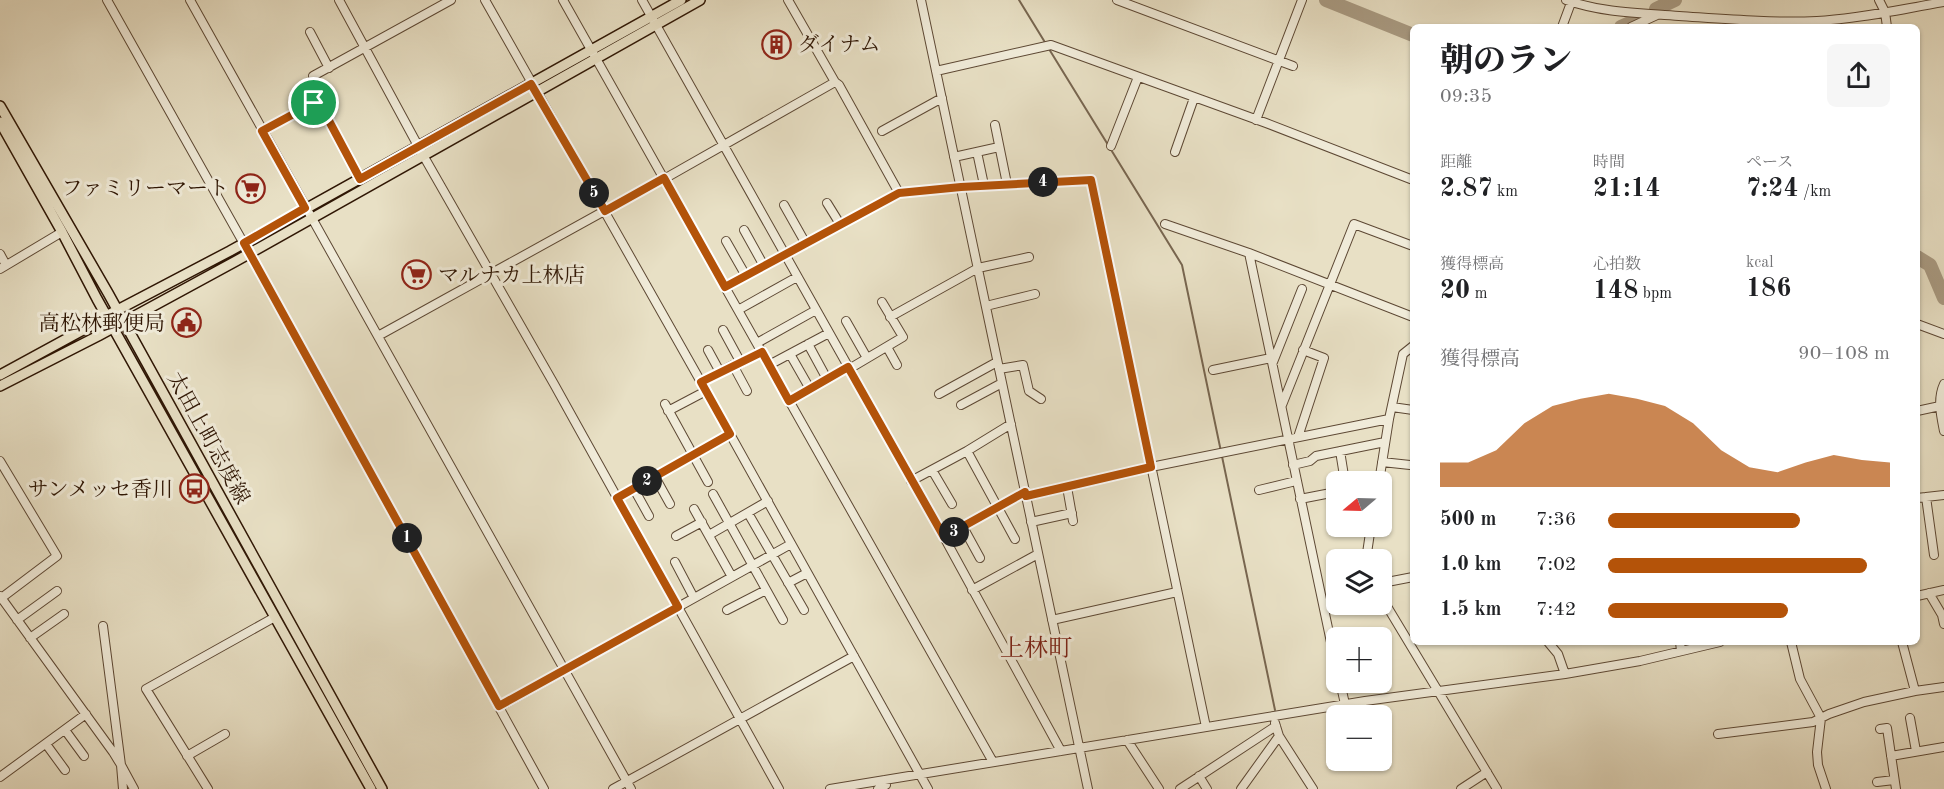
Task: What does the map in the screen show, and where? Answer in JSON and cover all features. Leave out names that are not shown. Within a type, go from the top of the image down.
[{"type":"main road","points":[[653,21],[681,0]]},
{"type":"main road","points":[[0,386],[124,322],[311,219],[421,151],[653,21],[700,0]]},
{"type":"main road","name":"太田上町志度線","points":[[0,106],[118,310],[382,789]]},
{"type":"main road","name":"太田上町志度線","points":[[0,122],[371,789]]},
{"type":"main road","points":[[0,375],[305,208],[421,151]]},
{"type":"street","points":[[107,0],[250,253],[544,789]]},
{"type":"street","points":[[190,0],[631,789]]},
{"type":"street","points":[[339,0],[421,151],[492,273],[779,789]]},
{"type":"street","points":[[313,76],[451,0]]},
{"type":"street","points":[[485,0],[928,789]]},
{"type":"street","points":[[563,0],[993,762]]},
{"type":"street","points":[[642,0],[944,537],[1061,751]]},
{"type":"street","points":[[788,0],[835,82],[839,85],[899,193]]},
{"type":"street","points":[[921,0],[1088,789]]},
{"type":"street","points":[[1117,0],[1293,66]]},
{"type":"street","points":[[1879,0],[1885,12],[1887,24]]},
{"type":"street","points":[[1260,122],[1301,1]]},
{"type":"street","points":[[1563,24],[1570,1],[1586,7],[1613,12],[1818,21],[1944,2]]},
{"type":"street","points":[[1637,24],[1659,14]]},
{"type":"street","points":[[1716,18],[1721,24]]},
{"type":"street","points":[[309,32],[329,68]]},
{"type":"street","points":[[936,71],[1051,45],[1410,179]]},
{"type":"street","points":[[1112,146],[1138,77]]},
{"type":"street","points":[[378,336],[724,146],[835,82]]},
{"type":"street","points":[[882,131],[942,98]]},
{"type":"street","points":[[1175,152],[1194,98]]},
{"type":"street","points":[[262,131],[314,103],[320,104],[360,179]]},
{"type":"street","points":[[994,125],[1007,184]]},
{"type":"street","points":[[954,157],[999,147]]},
{"type":"street","points":[[977,152],[984,185]]},
{"type":"street","points":[[725,287],[899,193],[984,185],[1091,180],[1206,727]]},
{"type":"street","points":[[827,203],[840,224]]},
{"type":"street","points":[[784,205],[806,243]]},
{"type":"street","points":[[1165,224],[1249,253],[1410,316]]},
{"type":"street","points":[[1281,406],[1354,224],[1410,245]]},
{"type":"street","points":[[744,230],[765,266]]},
{"type":"street","points":[[0,255],[3,267],[62,232]]},
{"type":"street","points":[[726,241],[746,276]]},
{"type":"street","points":[[1249,253],[1328,627]]},
{"type":"street","points":[[890,316],[978,268],[1029,257]]},
{"type":"street","points":[[738,310],[797,277]]},
{"type":"street","points":[[1272,361],[1302,289]]},
{"type":"street","points":[[986,306],[1020,293],[1035,294]]},
{"type":"street","points":[[789,401],[903,337],[882,302]]},
{"type":"street","points":[[757,343],[816,310]]},
{"type":"street","points":[[846,321],[867,358]]},
{"type":"street","points":[[1920,325],[1944,334]]},
{"type":"street","points":[[723,330],[747,391]]},
{"type":"street","points":[[769,366],[829,333]]},
{"type":"street","points":[[808,344],[827,379]]},
{"type":"street","points":[[887,347],[897,365]]},
{"type":"street","points":[[1381,471],[1403,354],[1410,348]]},
{"type":"street","points":[[708,350],[720,372]]},
{"type":"street","points":[[1298,437],[1324,358],[1303,350]]},
{"type":"street","points":[[701,382],[762,352]]},
{"type":"street","points":[[790,354],[810,389]]},
{"type":"street","points":[[1213,370],[1272,361]]},
{"type":"street","points":[[939,394],[998,365],[1023,365],[1029,391],[1041,399]]},
{"type":"street","points":[[962,405],[1002,383]]},
{"type":"street","points":[[1944,384],[1941,390],[1940,406],[1944,431]]},
{"type":"street","points":[[706,391],[667,407],[708,482]]},
{"type":"street","points":[[1920,410],[1940,406]]},
{"type":"street","points":[[1392,407],[1410,410]]},
{"type":"street","points":[[944,537],[1025,494],[1389,419]]},
{"type":"street","points":[[911,481],[1011,424]]},
{"type":"street","points":[[617,498],[730,434]]},
{"type":"street","points":[[1293,465],[1310,461],[1316,456],[1385,442]]},
{"type":"street","points":[[967,451],[1015,539]]},
{"type":"street","points":[[1340,451],[1343,471]]},
{"type":"street","points":[[0,461],[57,556],[0,598],[86,714],[134,789]]},
{"type":"street","points":[[1382,462],[1410,465]]},
{"type":"street","points":[[932,470],[952,504]]},
{"type":"street","points":[[655,477],[670,504]]},
{"type":"street","points":[[1259,490],[1296,481]]},
{"type":"street","points":[[1031,522],[1072,517],[1066,487]]},
{"type":"street","points":[[634,489],[649,516]]},
{"type":"street","points":[[713,494],[783,620]]},
{"type":"street","points":[[1300,499],[1326,494]]},
{"type":"street","points":[[1920,498],[1944,495]]},
{"type":"street","points":[[1926,497],[1934,555]]},
{"type":"street","points":[[709,535],[768,501]]},
{"type":"street","points":[[694,509],[732,577]]},
{"type":"street","points":[[748,513],[804,610]]},
{"type":"street","points":[[676,536],[702,522]]},
{"type":"street","points":[[963,527],[981,558]]},
{"type":"street","points":[[499,706],[792,544]]},
{"type":"street","points":[[972,590],[1038,554]]},
{"type":"street","points":[[675,562],[694,598]]},
{"type":"street","points":[[788,583],[807,573]]},
{"type":"street","points":[[1392,581],[1410,578]]},
{"type":"street","points":[[727,610],[766,590]]},
{"type":"street","points":[[1920,595],[1944,590]]},
{"type":"street","points":[[17,620],[57,591]]},
{"type":"street","points":[[1052,620],[1177,592]]},
{"type":"street","points":[[1929,593],[1942,615],[1944,624]]},
{"type":"street","points":[[30,639],[64,614]]},
{"type":"street","points":[[1392,615],[1497,789]]},
{"type":"street","points":[[208,789],[146,689],[275,616]]},
{"type":"street","points":[[103,626],[123,789]]},
{"type":"street","points":[[1550,645],[1558,654],[1565,674]]},
{"type":"street","points":[[1680,645],[1681,651]]},
{"type":"street","points":[[830,789],[1345,704],[1565,674],[1640,661],[1707,645]]},
{"type":"street","points":[[1792,645],[1800,679],[1821,718],[1817,752],[1818,765],[1826,789]]},
{"type":"street","points":[[1903,645],[1915,691]]},
{"type":"street","points":[[613,789],[854,656]]},
{"type":"street","points":[[1718,734],[1791,726],[1864,702],[1944,687]]},
{"type":"street","points":[[1342,693],[1345,704]]},
{"type":"street","points":[[0,777],[86,714]]},
{"type":"street","points":[[1272,716],[1279,736],[1313,789]]},
{"type":"street","points":[[1910,718],[1916,752]]},
{"type":"street","points":[[1180,789],[1276,726]]},
{"type":"street","points":[[1880,729],[1887,728],[1896,789]]},
{"type":"street","points":[[65,730],[84,756]]},
{"type":"street","points":[[187,756],[225,734]]},
{"type":"street","points":[[1241,789],[1279,736]]},
{"type":"street","points":[[1126,740],[1159,789]]},
{"type":"street","points":[[46,744],[65,770]]},
{"type":"street","points":[[1891,756],[1944,747]]},
{"type":"street","points":[[1461,789],[1487,772]]},
{"type":"street","points":[[1199,776],[1207,789]]},
{"type":"street","points":[[878,789],[886,785],[885,780]]},
{"type":"street","points":[[1877,782],[1894,780]]},
{"type":"waterway","points":[[1019,0],[1046,44]]},
{"type":"waterway","points":[[1326,0],[1410,34]]},
{"type":"waterway","points":[[1656,9],[1675,0]]},
{"type":"waterway","points":[[1628,24],[1639,19]]},
{"type":"waterway","points":[[1049,49],[1182,265],[1275,710]]},
{"type":"waterway","points":[[1920,259],[1930,265],[1944,298]]},
{"type":"place","name":"ダイナム","points":[[777,44]]},
{"type":"place","name":"ファミリーマート","points":[[250,188]]},
{"type":"place","name":"マルナカ上林店","points":[[417,275]]},
{"type":"place","name":"高松林郵便局","points":[[186,323]]},
{"type":"place","name":"サンメッセ香川","points":[[194,489]]},
{"type":"district","name":"上林町","points":[[1036,648]]},
{"type":"route","points":[[531,84],[605,211],[664,178],[725,287],[899,193],[1091,180],[1151,467],[1026,496],[1025,492],[944,537],[848,367],[789,401],[762,352],[701,382],[730,434],[617,498],[678,607],[499,706],[244,243],[305,208],[262,131],[314,103],[320,104],[360,179],[531,84]]}]
